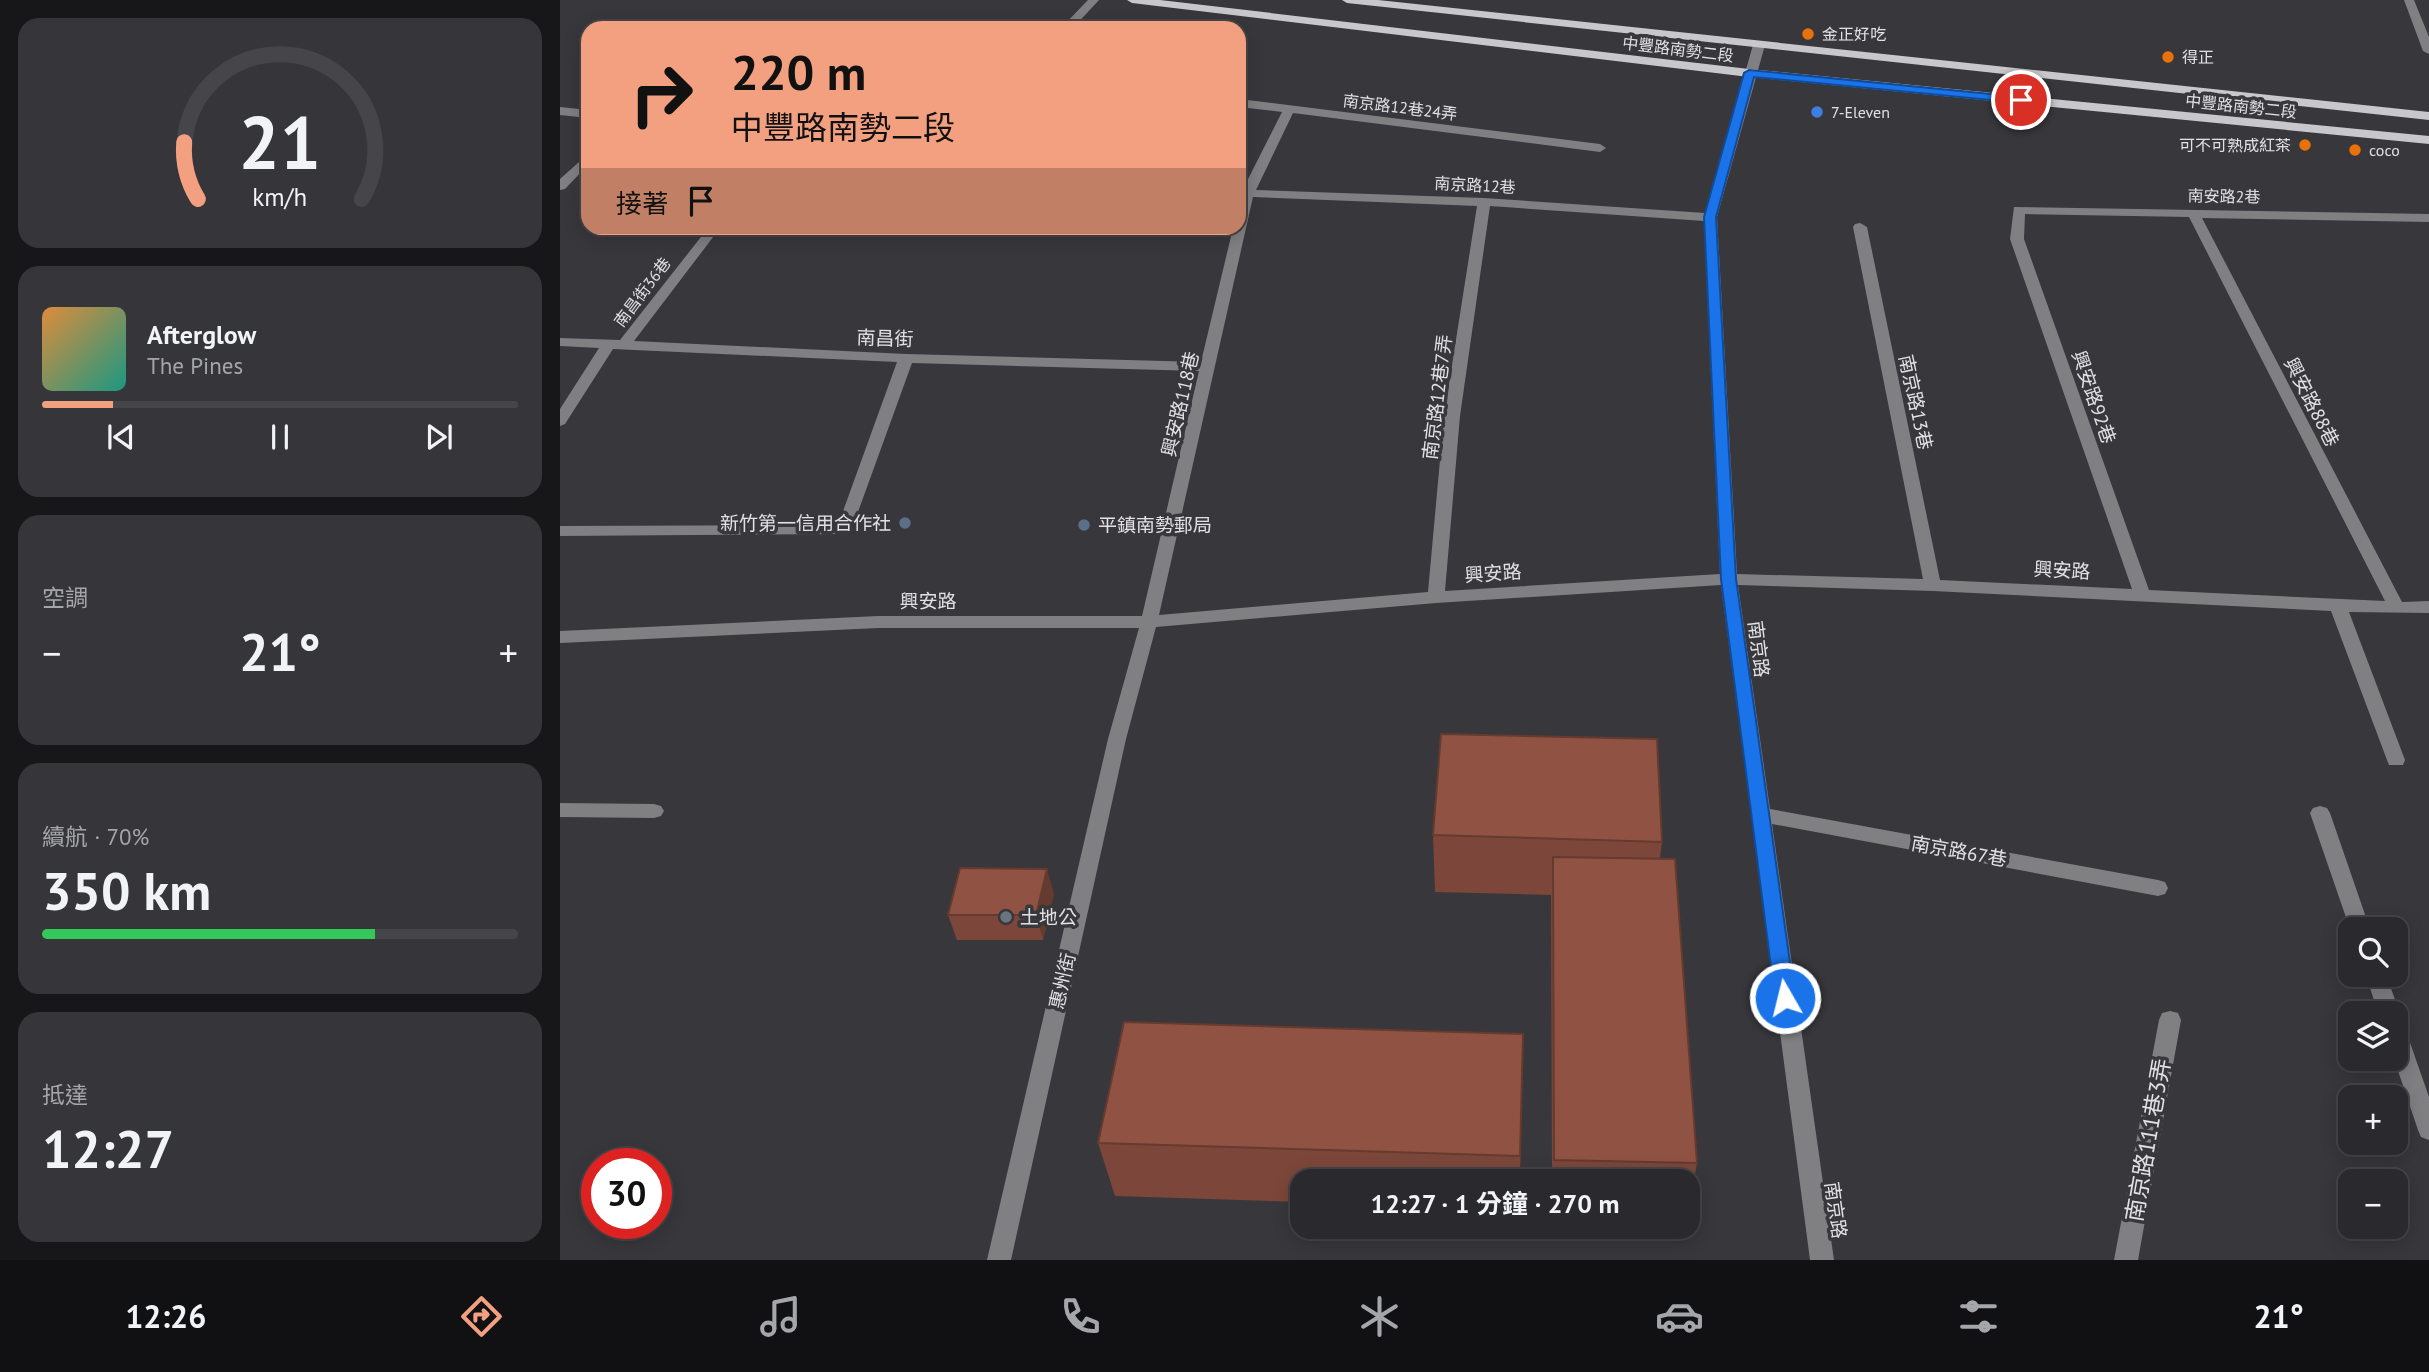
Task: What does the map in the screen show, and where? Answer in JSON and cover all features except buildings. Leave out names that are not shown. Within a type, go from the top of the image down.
[{"type":"main road","name":"中豐路南勢二段","points":[[1132,0],[1749,73],[2429,140]]},
{"type":"main road","name":"中豐路南勢二段","points":[[1347,0],[2429,116]]},
{"type":"street","points":[[1074,21],[1094,0]]},
{"type":"street","points":[[2409,0],[2429,51]]},
{"type":"street","name":"南京路","points":[[1759,45],[1710,217],[1729,579],[1822,1260]]},
{"type":"street","name":"南京路12巷24弄","points":[[1246,104],[1600,148]]},
{"type":"street","points":[[1246,188],[1289,109]]},
{"type":"street","points":[[560,111],[581,113]]},
{"type":"street","points":[[560,186],[581,165]]},
{"type":"street","name":"南京路12巷","points":[[1246,193],[1484,202],[1710,217]]},
{"type":"street","name":"南京路12巷7弄","points":[[1436,597],[1452,416],[1484,202]]},
{"type":"street","name":"南安路2巷","points":[[2019,210],[2429,218]]},
{"type":"street","name":"興安路92巷","points":[[2019,210],[2017,239],[2143,596]]},
{"type":"street","name":"興安路88巷","points":[[2193,213],[2397,608]]},
{"type":"street","name":"南京路13巷","points":[[1860,227],[1933,585]]},
{"type":"street","name":"南昌街36巷","points":[[560,421],[617,345],[708,235]]},
{"type":"street","name":"興安路118巷","points":[[1149,622],[1208,367],[1235,235]]},
{"type":"street","name":"南昌街","points":[[560,342],[906,358],[1208,367]]},
{"type":"street","points":[[560,531],[844,530],[906,358]]},
{"type":"street","name":"興安路","points":[[560,637],[878,622],[1149,622],[1436,597],[1729,579],[1933,585],[2397,608],[2429,607]]},
{"type":"street","points":[[2338,605],[2396,760]]},
{"type":"street","name":"惠州街","points":[[999,1260],[1117,739],[1149,622]]},
{"type":"street","points":[[560,810],[654,811]]},
{"type":"street","points":[[2320,813],[2356,917]]},
{"type":"street","name":"南京路67巷","points":[[1759,814],[2158,888]]},
{"type":"street","name":"南京路111巷3弄","points":[[2126,1260],[2170,1020]]},
{"type":"street","points":[[2408,1069],[2429,1130]]},
{"type":"place","name":"金正好吃","points":[[1808,34]]},
{"type":"place","name":"得正","points":[[2168,57]]},
{"type":"place","name":"7-Eleven","points":[[1817,112]]},
{"type":"place","name":"可不可熟成紅茶","points":[[2305,145]]},
{"type":"place","name":"coco","points":[[2355,150]]},
{"type":"place","name":"新竹第一信用合作社","points":[[905,523]]},
{"type":"place","name":"平鎮南勢郵局","points":[[1084,525]]},
{"type":"place","name":"土地公","points":[[1006,917]]},
{"type":"route","points":[[1785,998],[1729,579],[1710,217],[1749,73],[2021,100]]}]
